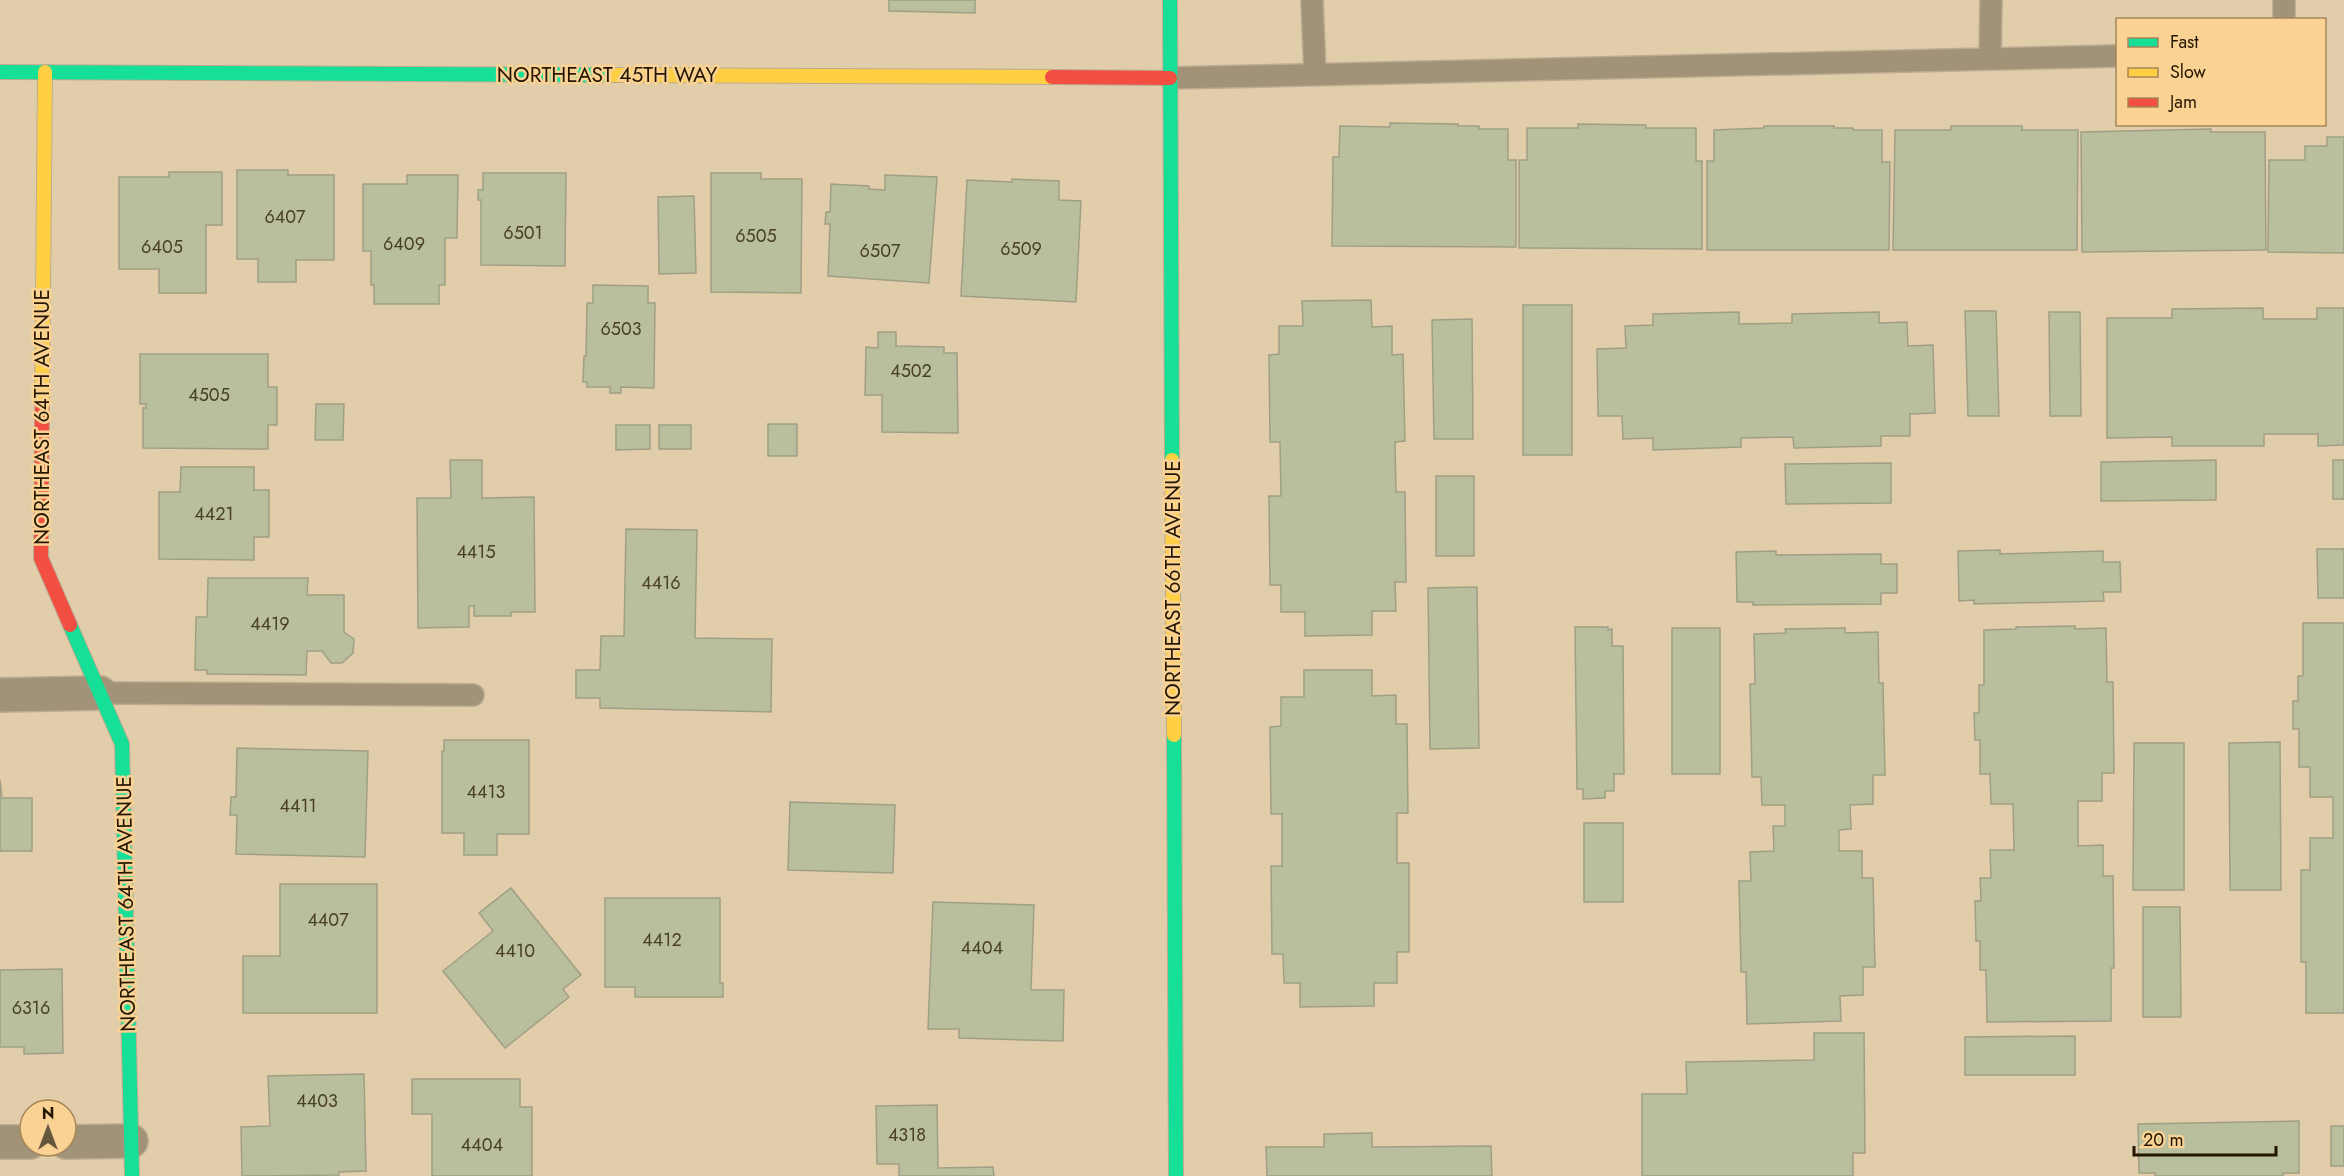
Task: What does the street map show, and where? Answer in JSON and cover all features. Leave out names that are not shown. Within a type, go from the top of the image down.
[{"type":"street","name":"NORTHEAST 66TH AVENUE","points":[[1170,0],[1176,1176]]},
{"type":"street","name":"NORTHEAST 45TH WAY","points":[[0,72],[1170,78]]},
{"type":"street","name":"NORTHEAST 64TH AVENUE","points":[[45,72],[41,558],[122,744],[132,1176]]},
{"type":"street","points":[[0,695],[100,693]]},
{"type":"street","points":[[78,1142],[131,1141]]},
{"type":"street","points":[[0,1142],[18,1142]]},
{"type":"lane","points":[[1312,0],[1315,75]]},
{"type":"lane","points":[[1990,59],[1991,0]]},
{"type":"lane","points":[[2284,0],[2284,18]]},
{"type":"lane","points":[[1170,78],[2116,56]]},
{"type":"lane","points":[[100,693],[473,695]]},
{"type":"building","points":[[889,0],[975,0],[975,13],[889,11]]},
{"type":"building","points":[[1390,123],[1458,124],[1458,126],[1479,126],[1479,129],[1508,129],[1508,160],[1516,160],[1516,247],[1332,246],[1333,157],[1339,157],[1340,126],[1390,127]]},
{"type":"building","points":[[1578,124],[1696,128],[1696,161],[1702,161],[1702,249],[1519,248],[1519,160],[1527,160],[1527,128],[1578,128]]},
{"type":"building","points":[[1764,126],[1834,126],[1834,128],[1853,128],[1853,130],[1882,130],[1882,162],[1890,162],[1889,250],[1707,250],[1707,161],[1714,161],[1714,130],[1764,128]]},
{"type":"building","points":[[1951,126],[2022,126],[2022,130],[2078,130],[2077,250],[1893,250],[1895,130],[1951,130]]},
{"type":"building","points":[[2211,129],[2211,132],[2265,132],[2266,250],[2082,252],[2081,132]]},
{"type":"building","points":[[2327,137],[2344,137],[2344,253],[2268,252],[2269,160],[2305,160],[2305,146],[2327,146]]},
{"type":"building","points":[[237,170],[288,170],[288,175],[334,175],[334,260],[296,260],[296,282],[258,282],[258,259],[237,259]]},
{"type":"building","points":[[169,172],[222,172],[222,225],[206,225],[206,293],[159,293],[159,269],[119,269],[119,177],[169,177]]},
{"type":"building","points":[[483,173],[566,173],[565,266],[481,265],[481,200],[478,200],[478,190],[483,190]]},
{"type":"building","points":[[711,173],[761,173],[761,179],[802,179],[801,293],[711,292]]},
{"type":"building","points":[[407,175],[458,175],[457,238],[445,238],[445,285],[439,285],[439,304],[374,304],[374,285],[371,285],[371,251],[363,251],[363,184],[407,184]]},
{"type":"building","points":[[885,175],[937,177],[929,283],[828,276],[830,224],[825,224],[826,212],[830,212],[831,184],[869,186],[869,189],[885,190]]},
{"type":"building","points":[[1012,179],[1059,181],[1059,200],[1081,201],[1076,302],[961,296],[967,180],[1012,182]]},
{"type":"building","points":[[694,196],[696,273],[659,274],[658,197]]},
{"type":"building","points":[[593,285],[648,286],[648,303],[655,303],[654,388],[621,387],[621,393],[610,393],[610,387],[587,387],[587,382],[583,382],[587,303],[593,303]]},
{"type":"building","points":[[1371,300],[1372,327],[1392,326],[1392,355],[1403,354],[1405,441],[1395,442],[1396,492],[1405,492],[1406,582],[1395,582],[1396,611],[1372,611],[1372,635],[1305,636],[1305,612],[1281,612],[1281,585],[1270,585],[1269,496],[1281,496],[1280,442],[1270,442],[1269,355],[1279,354],[1279,326],[1303,326],[1302,301]]},
{"type":"building","points":[[1523,305],[1572,305],[1572,455],[1523,455]]},
{"type":"building","points":[[2263,308],[2263,319],[2317,319],[2317,308],[2344,308],[2344,445],[2318,446],[2318,434],[2264,434],[2264,446],[2172,446],[2172,437],[2107,438],[2107,318],[2172,318],[2172,309]]},
{"type":"building","points":[[1965,311],[1996,311],[1999,416],[1968,416]]},
{"type":"building","points":[[1739,312],[1739,324],[1792,323],[1792,314],[1879,312],[1879,323],[1907,322],[1908,346],[1933,345],[1935,413],[1910,414],[1910,436],[1881,436],[1881,446],[1794,448],[1793,437],[1741,438],[1741,447],[1653,450],[1653,438],[1623,439],[1622,416],[1598,416],[1597,349],[1626,348],[1625,326],[1653,325],[1653,314]]},
{"type":"building","points":[[2049,312],[2080,312],[2081,416],[2050,416]]},
{"type":"building","points":[[1472,319],[1473,439],[1434,439],[1432,320]]},
{"type":"building","points":[[878,332],[896,332],[896,346],[944,347],[944,353],[957,353],[958,433],[882,432],[882,395],[865,395],[866,347],[878,348]]},
{"type":"building","points":[[140,354],[268,354],[268,387],[277,387],[277,425],[268,425],[268,449],[143,448],[143,408],[146,408],[146,404],[140,404]]},
{"type":"building","points":[[316,404],[344,404],[343,440],[315,440]]},
{"type":"building","points":[[768,424],[797,424],[797,456],[768,456]]},
{"type":"building","points":[[616,425],[650,425],[650,449],[616,450]]},
{"type":"building","points":[[659,425],[691,425],[691,449],[659,449]]},
{"type":"building","points":[[450,460],[482,460],[482,498],[534,497],[535,612],[511,612],[511,616],[474,616],[474,606],[469,606],[469,627],[418,628],[417,498],[451,498]]},
{"type":"building","points":[[2216,460],[2216,500],[2101,501],[2101,462]]},
{"type":"building","points":[[2333,460],[2344,460],[2344,499],[2333,499]]},
{"type":"building","points":[[1891,463],[1891,503],[1786,504],[1785,464]]},
{"type":"building","points":[[181,467],[254,467],[254,490],[269,490],[269,537],[254,537],[254,560],[159,559],[159,492],[180,492]]},
{"type":"building","points":[[1436,476],[1474,476],[1474,556],[1436,556]]},
{"type":"building","points":[[626,529],[697,530],[695,638],[772,639],[771,712],[600,708],[600,698],[576,698],[576,670],[600,670],[601,636],[624,636]]},
{"type":"building","points":[[2317,549],[2344,549],[2344,598],[2318,598]]},
{"type":"building","points":[[2000,550],[2000,554],[2103,551],[2103,562],[2120,562],[2121,592],[2103,592],[2104,601],[1974,604],[1974,600],[1959,601],[1958,551]]},
{"type":"building","points":[[1776,551],[1776,555],[1881,554],[1881,564],[1897,564],[1897,593],[1881,593],[1881,604],[1753,605],[1753,602],[1737,602],[1736,552]]},
{"type":"building","points":[[208,578],[308,578],[307,595],[344,595],[344,632],[354,639],[353,653],[342,663],[331,663],[322,651],[307,651],[306,675],[207,674],[207,670],[195,670],[196,617],[207,617]]},
{"type":"building","points":[[1477,587],[1479,748],[1430,749],[1428,588]]},
{"type":"building","points":[[2303,623],[2344,623],[2344,1013],[2306,1013],[2306,962],[2301,962],[2301,870],[2310,870],[2310,838],[2333,838],[2333,797],[2310,797],[2310,767],[2299,767],[2299,729],[2293,729],[2293,701],[2298,701],[2298,676],[2303,676]]},
{"type":"building","points":[[2075,626],[2075,629],[2106,628],[2107,682],[2113,682],[2114,773],[2102,773],[2102,801],[2078,801],[2078,846],[2103,845],[2103,876],[2113,876],[2114,968],[2111,968],[2111,1021],[1987,1022],[1986,970],[1980,970],[1980,941],[1976,941],[1975,901],[1981,901],[1980,878],[1991,878],[1990,850],[2014,850],[2013,804],[1991,804],[1990,774],[1980,774],[1980,740],[1975,740],[1974,713],[1979,713],[1979,685],[1984,685],[1984,630]]},
{"type":"building","points":[[1575,627],[1608,627],[1608,630],[1612,629],[1612,646],[1623,646],[1624,774],[1614,774],[1614,791],[1605,791],[1605,798],[1583,799],[1583,789],[1577,789]]},
{"type":"building","points":[[1672,628],[1720,628],[1720,774],[1672,774]]},
{"type":"building","points":[[1845,628],[1845,633],[1878,632],[1879,683],[1883,683],[1885,775],[1873,775],[1873,804],[1850,805],[1851,829],[1839,830],[1839,851],[1862,851],[1862,878],[1873,878],[1875,967],[1863,967],[1863,995],[1840,996],[1841,1021],[1747,1024],[1746,972],[1741,972],[1739,881],[1751,881],[1750,852],[1774,851],[1773,826],[1785,826],[1785,805],[1762,805],[1761,777],[1752,777],[1750,684],[1755,684],[1754,634],[1786,633],[1785,629]]},
{"type":"building","points":[[1304,670],[1372,670],[1372,696],[1396,695],[1396,724],[1407,724],[1408,813],[1397,813],[1397,863],[1409,863],[1409,952],[1397,952],[1397,983],[1374,983],[1374,1006],[1300,1007],[1300,983],[1284,983],[1283,954],[1272,954],[1271,866],[1282,866],[1282,814],[1271,814],[1270,727],[1281,726],[1281,697],[1304,697]]},
{"type":"building","points":[[444,740],[529,740],[529,834],[497,834],[497,855],[464,855],[464,833],[442,833]]},
{"type":"building","points":[[2280,742],[2281,890],[2230,890],[2229,743]]},
{"type":"building","points":[[2134,743],[2184,743],[2184,890],[2133,890]]},
{"type":"building","points":[[237,748],[368,751],[365,857],[236,854],[237,815],[230,815],[231,797],[236,797]]},
{"type":"building","points":[[0,780],[2,798],[32,798],[32,851],[0,851]]},
{"type":"building","points":[[790,802],[895,805],[893,873],[788,870]]},
{"type":"building","points":[[1584,823],[1623,823],[1623,902],[1584,902]]},
{"type":"building","points":[[280,884],[377,884],[377,1013],[243,1013],[243,956],[280,956]]},
{"type":"building","points":[[511,888],[581,975],[563,989],[569,997],[505,1048],[443,971],[493,931],[479,913]]},
{"type":"building","points":[[605,898],[720,898],[720,983],[723,983],[723,997],[635,997],[635,987],[605,987]]},
{"type":"building","points":[[933,902],[1034,905],[1031,990],[1064,990],[1063,1041],[959,1038],[959,1029],[928,1029]]},
{"type":"building","points":[[2143,907],[2180,907],[2181,1017],[2143,1017]]},
{"type":"building","points":[[62,969],[63,1053],[24,1054],[24,1047],[0,1047],[0,970]]},
{"type":"building","points":[[1814,1033],[1864,1033],[1865,1153],[1853,1153],[1853,1176],[1642,1176],[1642,1094],[1687,1094],[1686,1062],[1814,1060]]},
{"type":"building","points":[[2075,1036],[2075,1075],[1965,1075],[1965,1037]]},
{"type":"building","points":[[364,1074],[366,1171],[339,1172],[339,1175],[242,1176],[241,1127],[270,1126],[268,1076]]},
{"type":"building","points":[[412,1079],[520,1079],[520,1107],[532,1107],[532,1176],[432,1176],[432,1114],[412,1114]]},
{"type":"building","points":[[937,1105],[938,1168],[993,1167],[994,1176],[899,1176],[899,1164],[877,1164],[876,1106]]},
{"type":"building","points":[[2299,1121],[2299,1173],[2283,1173],[2283,1176],[2155,1176],[2155,1173],[2139,1173],[2138,1124]]},
{"type":"building","points":[[2331,1126],[2344,1126],[2344,1166],[2331,1166]]},
{"type":"building","points":[[1372,1133],[1372,1147],[1491,1146],[1492,1176],[1267,1176],[1266,1147],[1324,1147],[1324,1134]]},
{"type":"traffic: fast","points":[[1170,0],[1172,460]]},
{"type":"traffic: fast","points":[[0,72],[612,75]]},
{"type":"traffic: fast","points":[[70,625],[122,744],[132,1176]]},
{"type":"traffic: fast","points":[[1174,735],[1176,1176]]},
{"type":"traffic: slow","points":[[42,409],[45,72]]},
{"type":"traffic: slow","points":[[612,75],[1052,77]]},
{"type":"traffic: slow","points":[[1172,460],[1174,735]]},
{"type":"traffic: jam","points":[[1052,77],[1170,78]]},
{"type":"traffic: jam","points":[[42,409],[41,558],[70,625]]}]
